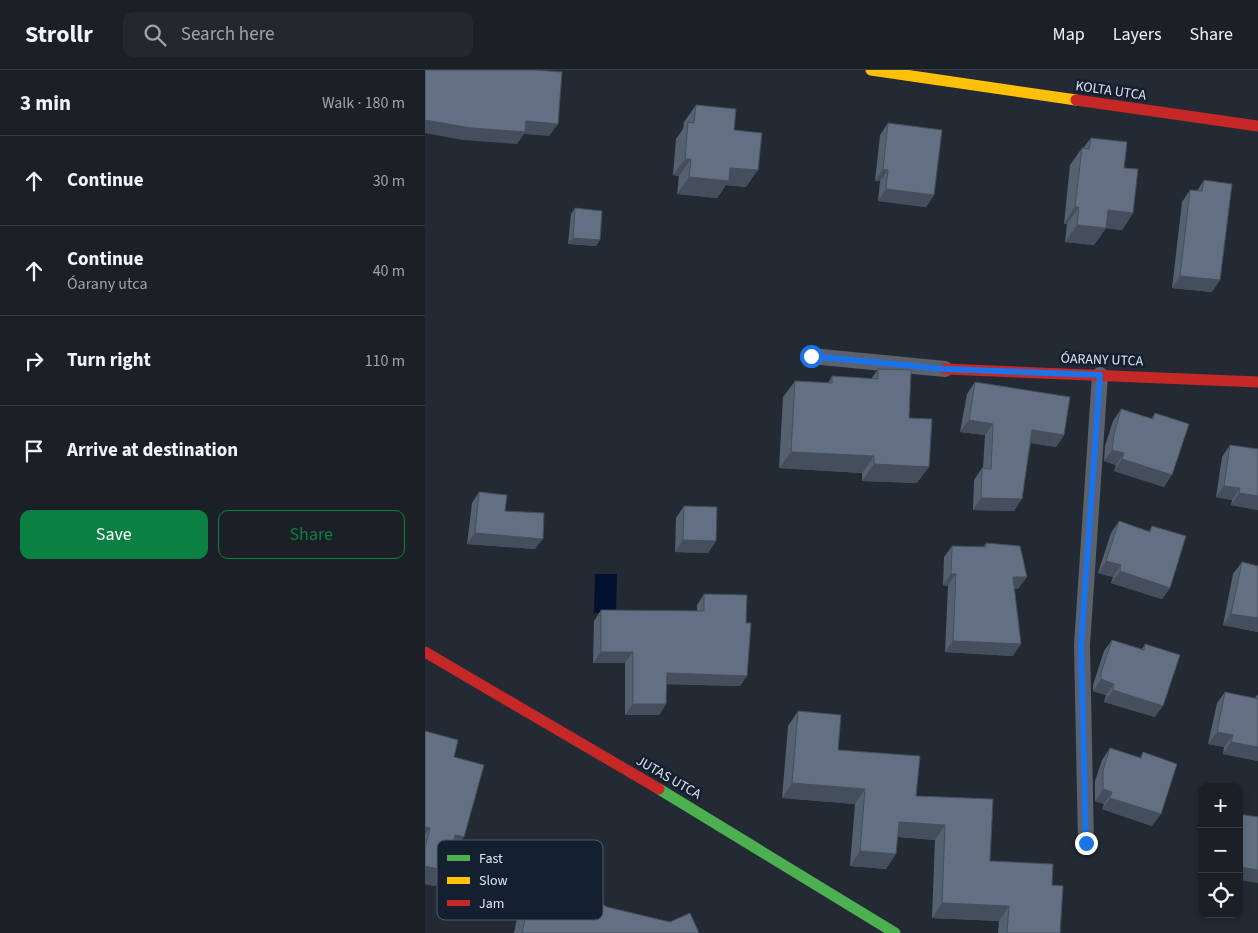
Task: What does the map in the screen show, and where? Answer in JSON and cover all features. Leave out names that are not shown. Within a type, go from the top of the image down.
[{"type":"street","name":"KOLTA UTCA","points":[[871,70],[1258,126]]},
{"type":"street","name":"ÓARANY UTCA","points":[[945,369],[1258,382]]},
{"type":"street","name":"JUTAS UTCA","points":[[425,652],[740,837],[895,933]]},
{"type":"lane","points":[[811,356],[945,369]]},
{"type":"lane","points":[[1086,843],[1081,645],[1100,375]]},
{"type":"water","points":[[595,574],[617,574],[616,613],[594,613]]},
{"type":"building","points":[[425,70],[536,70],[562,72],[558,124],[526,121],[525,132],[471,128],[425,120]]},
{"type":"building","points":[[696,105],[736,109],[734,130],[762,133],[758,170],[730,168],[729,181],[689,177],[691,159],[685,159],[688,122],[694,123]]},
{"type":"building","points":[[888,123],[942,130],[934,195],[886,189],[888,170],[883,169]]},
{"type":"building","points":[[1091,138],[1127,142],[1124,168],[1138,169],[1133,213],[1108,210],[1106,228],[1077,225],[1079,207],[1075,207],[1082,148],[1089,149]]},
{"type":"building","points":[[1204,180],[1232,184],[1220,280],[1180,276],[1190,190],[1202,191]]},
{"type":"building","points":[[575,208],[602,211],[600,240],[573,238]]},
{"type":"building","points":[[878,369],[911,370],[909,418],[932,419],[929,467],[874,464],[874,456],[791,452],[795,381],[832,383],[832,376],[878,379]]},
{"type":"building","points":[[975,382],[1070,397],[1064,435],[1032,430],[1022,499],[981,498],[982,468],[991,469],[993,424],[969,420]]},
{"type":"building","points":[[1121,409],[1153,419],[1155,413],[1189,424],[1172,475],[1122,459],[1124,453],[1112,450]]},
{"type":"building","points":[[1230,445],[1258,449],[1258,496],[1239,493],[1240,488],[1224,486]]},
{"type":"building","points":[[479,492],[507,495],[505,511],[544,513],[543,539],[475,533]]},
{"type":"building","points":[[684,506],[717,507],[716,541],[683,540]]},
{"type":"building","points":[[1119,521],[1150,532],[1152,526],[1186,536],[1170,588],[1120,571],[1121,565],[1106,561]]},
{"type":"building","points":[[986,543],[1020,546],[1027,577],[1013,577],[1021,644],[953,641],[956,574],[951,574],[952,546],[986,547]]},
{"type":"building","points":[[1242,562],[1258,566],[1258,618],[1231,614]]},
{"type":"building","points":[[704,594],[747,595],[746,623],[751,623],[747,676],[667,673],[666,704],[633,704],[633,652],[601,652],[601,610],[704,611]]},
{"type":"building","points":[[1112,640],[1144,650],[1145,644],[1180,655],[1163,706],[1113,690],[1114,684],[1101,679],[1101,673]]},
{"type":"building","points":[[1225,692],[1258,699],[1258,747],[1231,742],[1233,735],[1217,732]]},
{"type":"building","points":[[798,711],[841,715],[838,750],[920,756],[916,796],[993,799],[990,861],[1053,864],[1052,885],[1063,886],[1060,933],[1007,933],[1009,906],[942,903],[945,825],[899,822],[896,854],[860,851],[865,789],[792,783]]},
{"type":"building","points":[[425,731],[458,740],[454,757],[484,765],[464,837],[455,835],[454,840],[437,840],[437,869],[425,866],[425,848],[430,828],[425,827]]},
{"type":"building","points":[[1110,748],[1141,758],[1143,752],[1177,764],[1161,814],[1110,798],[1112,792],[1103,789],[1103,770]]},
{"type":"building","points":[[1243,815],[1258,817],[1258,870],[1243,868]]},
{"type":"building","points":[[603,905],[670,922],[690,913],[699,933],[522,933],[525,920],[603,920]]},
{"type":"traffic: fast","points":[[659,789],[895,933]]},
{"type":"traffic: slow","points":[[871,70],[1076,100]]},
{"type":"traffic: jam","points":[[1076,100],[1258,126]]},
{"type":"traffic: jam","points":[[945,369],[1258,382]]},
{"type":"traffic: jam","points":[[425,652],[659,789]]},
{"type":"route","points":[[811,356],[945,369],[1100,375],[1081,645],[1086,843]]}]
